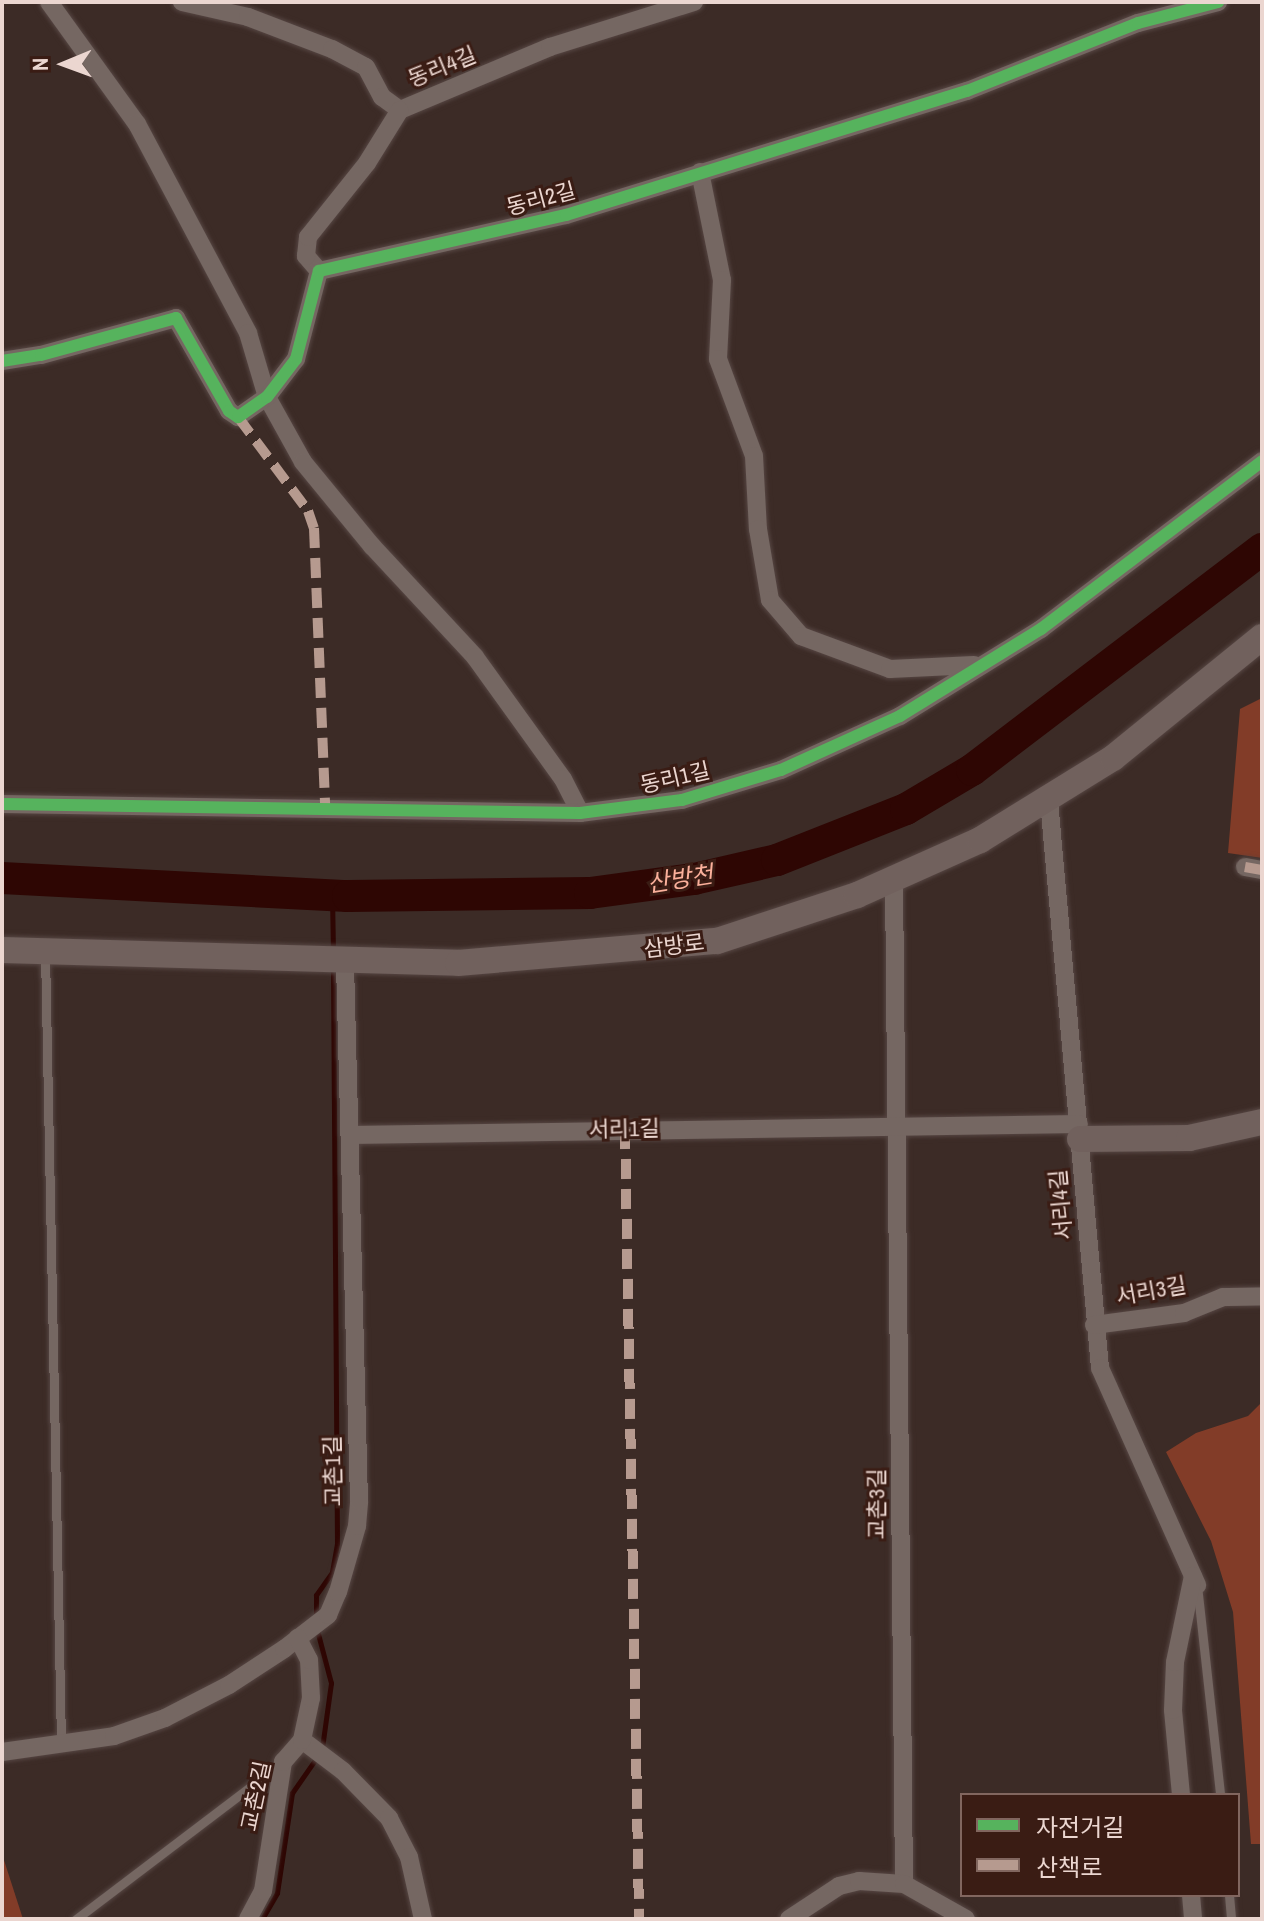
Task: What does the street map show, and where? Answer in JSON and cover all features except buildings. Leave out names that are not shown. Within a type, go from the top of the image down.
[{"type":"street","points":[[49,2],[137,124],[248,333],[267,397],[303,462],[372,546],[475,657],[563,779],[580,813]]},
{"type":"street","name":"동리4길","points":[[182,2],[248,17],[332,49],[366,67],[382,97],[400,110],[550,47],[694,2]]},
{"type":"street","name":"동리2길","points":[[319,271],[566,215],[967,91],[1138,23],[1218,2]]},
{"type":"street","points":[[2,361],[41,355],[176,318],[229,411],[238,417],[267,397],[296,359],[319,271],[306,256],[308,237],[367,163],[400,110]]},
{"type":"street","name":"동리1길","points":[[700,172],[722,280],[718,359],[754,456],[764,578],[780,617],[801,636],[890,669],[981,664]]},
{"type":"street","name":"동리1길","points":[[2,804],[580,813],[682,800],[781,770],[900,716],[1041,629],[1262,461]]},
{"type":"street","name":"삼방로","points":[[2,950],[337,961],[503,961],[717,941],[894,880],[1049,801],[1113,758],[1262,637]]},
{"type":"street","name":"서리4길","points":[[1049,801],[1100,1368],[1195,1581]]},
{"type":"street","points":[[894,880],[898,1124]]},
{"type":"street","name":"교촌1길","points":[[2,1752],[114,1736],[165,1718],[229,1685],[326,1616],[351,1552],[359,1501],[350,1135],[337,961]]},
{"type":"street","name":"서리1길","points":[[350,1135],[898,1124],[1189,1138],[1262,1122]]},
{"type":"street","name":"교촌3길","points":[[898,1124],[904,1884]]},
{"type":"street","name":"서리3길","points":[[1094,1325],[1184,1313],[1223,1297],[1262,1296]]},
{"type":"street","points":[[1181,1793],[1173,1710],[1175,1662],[1195,1581]]},
{"type":"street","name":"교촌2길","points":[[248,1919],[263,1891],[283,1762],[306,1743],[311,1698],[309,1660],[302,1635]]},
{"type":"street","points":[[306,1743],[369,1796],[394,1827],[409,1857],[423,1919]]},
{"type":"street","points":[[789,1919],[839,1886],[859,1881],[904,1884],[966,1919]]},
{"type":"street","points":[[1191,1897],[1193,1919]]},
{"type":"lane","points":[[45,952],[61,1745]]},
{"type":"lane","points":[[1195,1581],[1220,1793]]},
{"type":"lane","points":[[76,1919],[283,1762]]},
{"type":"lane","points":[[1229,1897],[1231,1919]]},
{"type":"shaded area","points":[[1262,698],[1262,858],[1228,853],[1240,709]]},
{"type":"shaded area","points":[[1262,1402],[1262,1844],[1251,1844],[1233,1612],[1211,1541],[1166,1452],[1196,1433],[1248,1416]]},
{"type":"shaded area","points":[[2,1854],[23,1919],[2,1919]]},
{"type":"waterway","name":"산방천","points":[[2,878],[348,896],[590,893],[694,879],[777,860],[906,809],[972,770],[1262,549]]},
{"type":"waterway","points":[[332,895],[333,950]]},
{"type":"waterway","points":[[316,1620],[316,1595],[332,1572],[337,1543],[333,968]]},
{"type":"waterway","points":[[317,1630],[331,1683],[322,1748]]},
{"type":"waterway","points":[[262,1919],[277,1893],[292,1793],[317,1757]]},
{"type":"marked path","points":[[238,417],[308,511],[314,528],[325,807]]},
{"type":"marked path","points":[[1245,867],[1262,870]]},
{"type":"marked path","points":[[625,1129],[639,1919]]},
{"type":"cycle path","points":[[2,361],[41,355],[176,318],[229,411],[238,417],[267,397],[296,359],[319,271],[566,215],[967,91],[1138,23],[1218,2]]},
{"type":"cycle path","points":[[2,804],[580,813],[682,800],[781,770],[900,716],[1041,629],[1262,461]]}]
